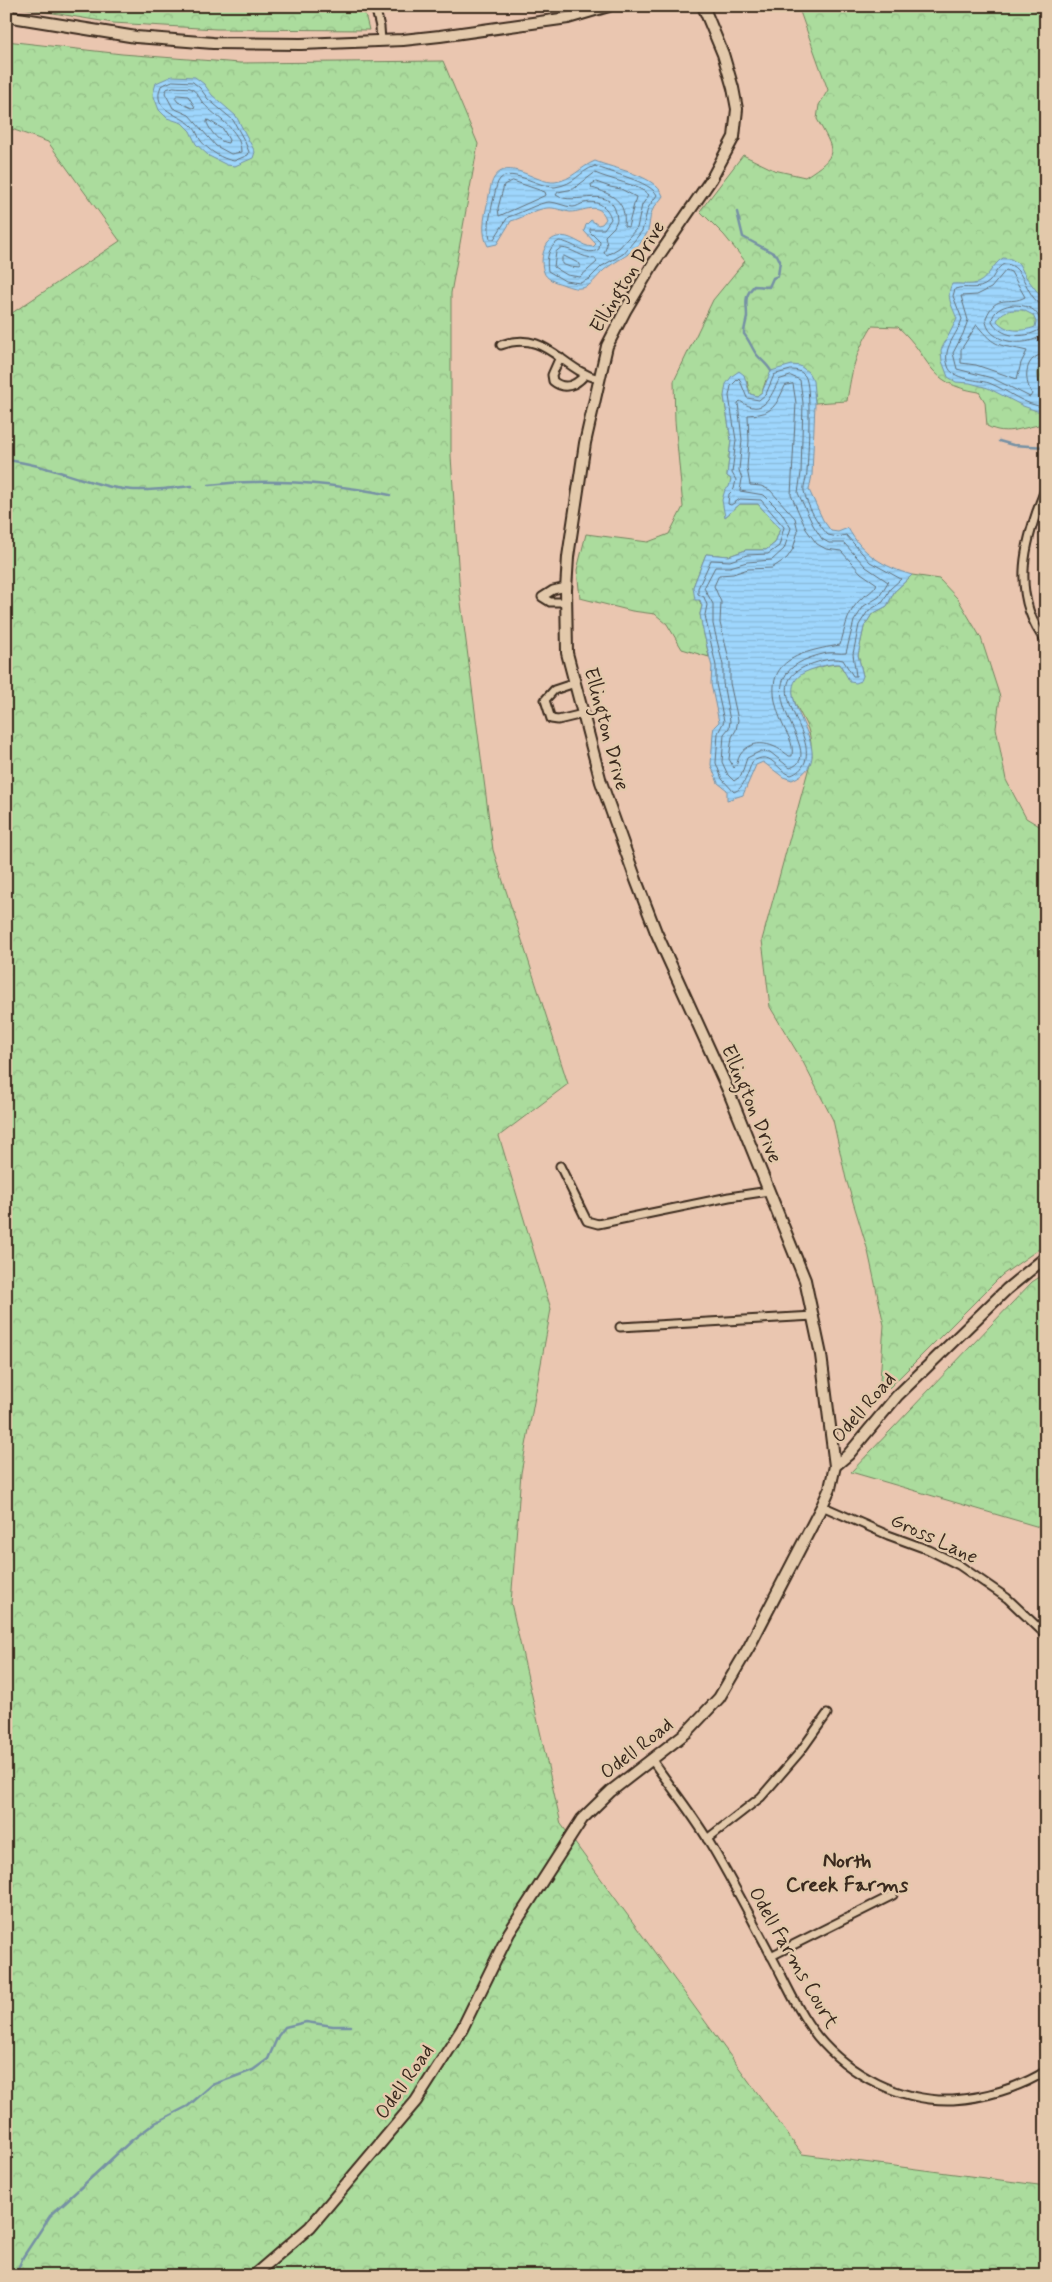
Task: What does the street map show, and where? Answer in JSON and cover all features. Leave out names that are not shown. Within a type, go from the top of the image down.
[{"type":"street","points":[[375,6],[381,40]]},
{"type":"street","points":[[6,16],[136,37],[213,43],[301,44],[440,36],[558,20],[609,6]]},
{"type":"street","name":"Ellington Drive","points":[[703,6],[723,54],[733,88],[737,109],[734,138],[712,178],[653,264],[624,312],[607,346],[580,476],[568,557],[566,587],[568,653],[600,782],[656,932],[728,1090],[805,1280],[814,1316],[833,1438],[835,1466]]},
{"type":"street","points":[[501,345],[514,340],[531,341],[545,346],[585,375],[599,379]]},
{"type":"street","points":[[560,357],[552,374],[553,381],[557,385],[563,387],[571,386],[585,375]]},
{"type":"street","points":[[1046,487],[1027,545],[1024,586],[1028,608],[1036,627],[1046,642]]},
{"type":"street","points":[[566,587],[553,590],[542,597],[550,602],[566,602]]},
{"type":"street","points":[[575,683],[550,693],[545,700],[548,714],[551,719],[558,720],[583,714]]},
{"type":"street","points":[[560,1166],[584,1216],[591,1223],[598,1224],[729,1197],[769,1191]]},
{"type":"street","name":"Odell Road","points":[[252,2276],[310,2227],[410,2109],[462,2029],[506,1940],[569,1836],[592,1809],[686,1732],[719,1698],[749,1647],[822,1506],[830,1488],[835,1466],[848,1455],[897,1396],[927,1365],[1007,1288],[1046,1257]]},
{"type":"street","points":[[620,1327],[814,1316]]},
{"type":"street","name":"Gross Lane","points":[[822,1506],[888,1535],[929,1550],[959,1565],[1007,1598],[1046,1635]]},
{"type":"street","points":[[707,1839],[761,1797],[800,1752],[827,1714]]},
{"type":"street","name":"Odell Farms Court","points":[[652,1760],[707,1839],[804,2016],[829,2050],[857,2071],[888,2088],[921,2098],[960,2099],[980,2096],[1017,2085],[1046,2071]]},
{"type":"street","points":[[772,1956],[893,1895]]},
{"type":"green space","points":[[11,6],[363,6],[369,30],[216,29],[113,23]]},
{"type":"green space","points":[[798,6],[1027,6],[1046,16],[1046,424],[1009,431],[1002,431],[987,426],[985,402],[979,392],[948,383],[939,376],[898,327],[872,326],[855,362],[847,401],[815,403],[814,393],[766,380],[762,392],[757,396],[750,394],[747,381],[724,396],[731,440],[727,476],[731,479],[725,517],[740,504],[758,504],[780,529],[775,543],[766,550],[746,550],[729,556],[706,554],[693,587],[702,606],[700,614],[709,657],[682,649],[667,624],[655,614],[632,611],[580,598],[577,570],[586,534],[648,542],[669,534],[683,507],[675,421],[674,381],[713,300],[745,261],[724,235],[700,211],[743,155],[774,170],[805,177],[829,158],[831,152],[828,139],[817,119],[819,105],[828,90]]},
{"type":"green space","points":[[6,41],[122,54],[240,63],[443,61],[478,144],[451,293],[451,456],[460,595],[493,850],[568,1084],[499,1136],[551,1309],[521,1473],[511,1603],[561,1824],[802,2154],[1046,2186],[1046,2276],[6,2276],[6,317],[120,241],[48,142],[6,127]]},
{"type":"green space","points":[[912,575],[939,579],[958,599],[981,638],[1000,697],[996,728],[1006,780],[1026,818],[1046,830],[1046,1244],[1002,1275],[889,1388],[880,1380],[884,1325],[868,1251],[846,1179],[833,1120],[803,1062],[770,1007],[762,940],[812,756],[809,732],[793,697],[792,689],[794,682],[799,675],[809,670],[836,664],[840,664],[844,672],[863,676],[858,655],[864,627],[872,614],[887,606],[894,592]]},
{"type":"green space","points":[[1046,1273],[1046,1529],[851,1472],[1032,1282]]},
{"type":"water","points":[[172,76],[195,77],[236,116],[255,152],[253,158],[235,166],[227,165],[209,156],[196,144],[190,131],[182,123],[167,118],[159,110],[153,94],[156,83]]},
{"type":"water","points":[[595,161],[643,178],[659,189],[663,196],[652,211],[647,233],[633,251],[604,270],[591,284],[584,287],[571,287],[547,277],[543,267],[542,256],[546,246],[553,239],[562,236],[571,238],[584,245],[593,247],[596,244],[584,231],[586,225],[591,220],[598,225],[602,224],[606,219],[603,213],[595,208],[575,212],[550,208],[538,210],[511,221],[497,244],[488,246],[484,231],[485,215],[494,178],[500,172],[514,170],[547,182],[555,182],[566,179]]},
{"type":"water","points":[[1003,258],[1011,259],[1019,264],[1026,277],[1046,303],[1046,364],[1038,369],[1038,375],[1040,383],[1046,389],[1046,411],[1037,411],[1023,406],[988,388],[970,383],[956,382],[948,377],[942,361],[941,350],[957,319],[949,298],[952,284],[978,283]],"holes":[[[1011,310],[1023,310],[1033,315],[1036,322],[1035,327],[1025,330],[1010,329],[997,321],[1002,314]]]},
{"type":"water","points":[[792,365],[800,366],[808,372],[813,381],[815,403],[812,475],[809,490],[823,520],[831,531],[838,532],[848,528],[860,545],[875,558],[892,568],[912,575],[894,592],[887,606],[872,614],[864,627],[858,655],[863,676],[861,681],[856,683],[850,682],[840,664],[810,670],[796,679],[793,692],[796,707],[809,739],[812,755],[807,769],[792,780],[783,777],[763,762],[756,765],[743,795],[727,800],[727,790],[718,783],[711,765],[714,727],[719,722],[711,684],[712,667],[700,614],[702,606],[700,600],[695,600],[693,587],[706,554],[729,556],[746,550],[766,550],[775,543],[780,529],[758,504],[740,504],[725,517],[722,500],[731,479],[727,476],[731,440],[724,396],[726,384],[739,371],[744,375],[750,394],[757,396],[762,392],[771,371]]},
{"type":"waterway","points":[[737,212],[743,237],[777,255],[780,261],[778,276],[773,278],[769,287],[754,286],[746,300],[747,317],[744,334],[755,353],[771,371]]},
{"type":"waterway","points":[[999,441],[1013,445],[1046,447]]},
{"type":"waterway","points":[[6,460],[46,468],[121,489],[152,490],[192,486]]},
{"type":"waterway","points":[[209,485],[255,482],[300,483],[345,487],[390,495]]},
{"type":"waterway","points":[[15,2276],[23,2257],[50,2216],[132,2140],[155,2123],[188,2106],[212,2085],[253,2070],[268,2059],[278,2036],[285,2027],[306,2022],[333,2026],[351,2026]]},
{"type":"district","name":"North Creek Farms","points":[[847,1873]]}]
